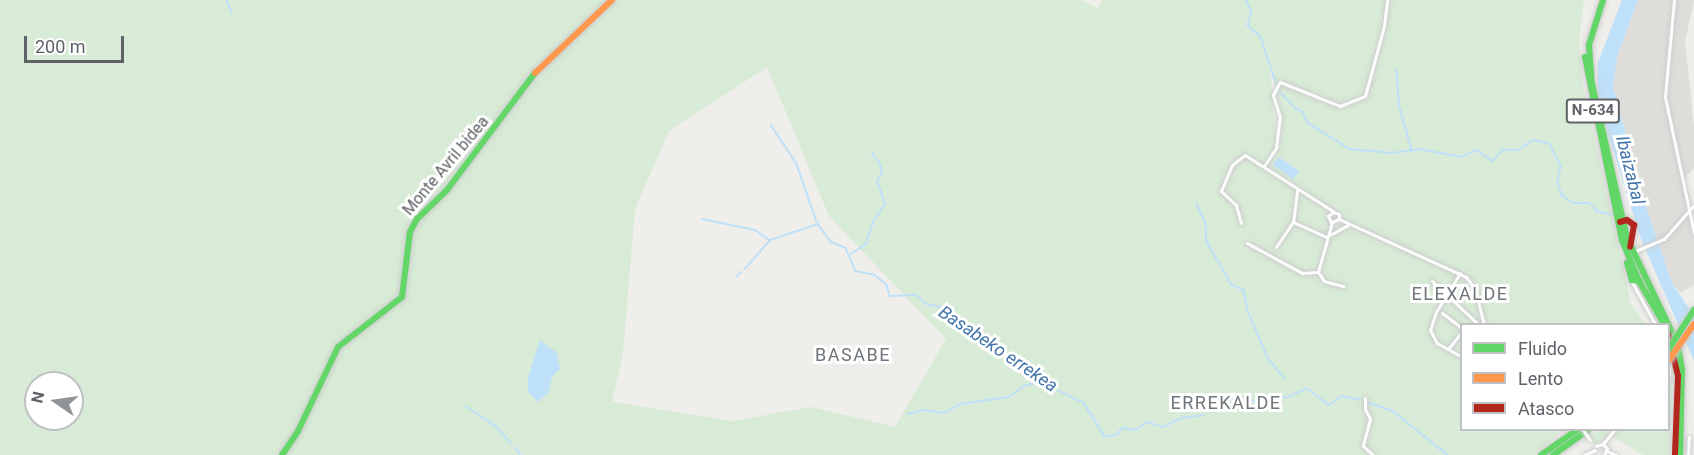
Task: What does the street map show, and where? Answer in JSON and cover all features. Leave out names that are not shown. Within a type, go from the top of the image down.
[{"type":"main road","name":"Monte Avril bidea","points":[[282,455],[298,431],[338,347],[402,297],[410,232],[417,219],[447,190],[543,63],[612,0]]},
{"type":"main road","name":"N-634","points":[[1601,0],[1592,32],[1589,64],[1620,221],[1638,283],[1663,323]]},
{"type":"main road","points":[[1620,221],[1634,225],[1629,250],[1630,275],[1638,283]]},
{"type":"main road","name":"N-634","points":[[1638,283],[1666,323]]},
{"type":"main road","points":[[1670,347],[1694,310]]},
{"type":"main road","points":[[1670,362],[1694,324]]},
{"type":"main road","name":"N-634","points":[[1670,329],[1680,356],[1680,455]]},
{"type":"main road","points":[[1670,342],[1678,376],[1675,455]]},
{"type":"main road","points":[[1540,455],[1574,431]]},
{"type":"main road","points":[[1553,455],[1585,431]]},
{"type":"street","points":[[1264,166],[1276,148],[1280,117],[1273,95],[1280,82],[1340,106],[1357,102],[1365,96],[1384,26],[1387,0]]},
{"type":"street","points":[[1674,0],[1665,97],[1694,233]]},
{"type":"street","points":[[1240,223],[1234,201],[1221,192],[1232,165],[1245,155],[1335,212]]},
{"type":"street","points":[[1276,247],[1293,222],[1297,190]]},
{"type":"street","points":[[1629,250],[1643,248],[1664,239],[1694,205]]},
{"type":"street","points":[[1335,212],[1337,229]]},
{"type":"street","points":[[1335,212],[1329,215],[1335,221],[1350,225],[1460,273],[1473,284],[1484,314],[1484,323]]},
{"type":"street","points":[[1318,272],[1327,237],[1335,221]]},
{"type":"street","points":[[1293,222],[1327,237]]},
{"type":"street","points":[[1327,237],[1337,229],[1350,225]]},
{"type":"street","points":[[1247,243],[1302,273],[1318,272]]},
{"type":"street","points":[[1318,272],[1326,282],[1344,286]]},
{"type":"street","points":[[1460,273],[1430,330],[1434,340],[1460,356]]},
{"type":"street","points":[[1432,281],[1477,323]]},
{"type":"street","points":[[1638,283],[1655,323]]},
{"type":"street","points":[[1442,313],[1460,329]]},
{"type":"street","points":[[1448,350],[1460,332]]},
{"type":"street","points":[[1365,398],[1365,409],[1370,418],[1363,446],[1373,455]]},
{"type":"street","points":[[1584,431],[1598,455]]},
{"type":"street","points":[[1584,455],[1603,444],[1613,431]]},
{"type":"street","points":[[1688,455],[1689,437]]},
{"type":"street","points":[[1603,444],[1605,453],[1616,455]]},
{"type":"shaded area","points":[[1638,0],[1694,0],[1685,42],[1694,126],[1694,168],[1684,179],[1694,231],[1694,285],[1680,293],[1672,283],[1644,201],[1613,87],[1617,57]]},
{"type":"green space","points":[[0,0],[1081,0],[1098,8],[1102,0],[1584,0],[1579,40],[1583,86],[1631,303],[1644,323],[1460,323],[1460,431],[1563,431],[1534,455],[0,455]],"holes":[[[767,67],[829,216],[946,339],[895,427],[811,407],[733,421],[612,402],[623,353],[635,209],[669,131]],[[1270,68],[1279,102],[1281,146],[1277,151]]]},
{"type":"green space","points":[[1673,363],[1670,455],[1643,455],[1612,436],[1594,444],[1590,437],[1598,431],[1670,431],[1670,367]]},
{"type":"water","name":"Ibaizabal","points":[[1622,0],[1638,0],[1617,57],[1613,87],[1644,201],[1672,283],[1694,316],[1694,361],[1641,239],[1597,98],[1598,62]]},
{"type":"water","points":[[1279,157],[1299,171],[1293,179],[1273,165]]},
{"type":"water","points":[[540,340],[557,353],[560,369],[552,377],[549,392],[538,402],[528,392],[528,378]]},
{"type":"waterway","points":[[227,0],[232,13]]},
{"type":"waterway","points":[[1246,0],[1252,12],[1248,25],[1261,37],[1276,82]]},
{"type":"waterway","points":[[1397,69],[1400,108],[1412,150]]},
{"type":"waterway","points":[[1277,88],[1296,109],[1302,111],[1308,123],[1350,149],[1392,153],[1420,149],[1461,157],[1477,150],[1492,161],[1503,150],[1519,150],[1533,140],[1549,143],[1561,166],[1558,183],[1562,195],[1573,203],[1590,203],[1597,211],[1613,215]]},
{"type":"waterway","points":[[771,125],[797,164],[817,222]]},
{"type":"waterway","points":[[851,254],[866,244],[873,222],[885,204],[877,181],[882,173],[880,165],[872,153]]},
{"type":"waterway","points":[[1197,204],[1206,224],[1207,242],[1232,285],[1244,290],[1248,311],[1268,358],[1284,378]]},
{"type":"waterway","name":"Basabeko errekea","points":[[702,219],[755,230],[770,240],[818,224],[831,242],[846,248],[856,271],[875,275],[887,285],[890,296],[916,295],[927,304],[944,308],[953,320],[962,322],[983,342],[1029,366],[1043,383],[1084,403],[1105,436],[1116,435],[1123,428],[1136,430],[1147,422],[1163,427],[1182,418],[1204,415]]},
{"type":"waterway","points":[[745,269],[770,240]]},
{"type":"waterway","points":[[736,277],[741,272]]},
{"type":"waterway","points":[[908,414],[923,410],[944,413],[961,404],[1009,397],[1024,386],[1042,381]]},
{"type":"waterway","name":"Basabeko errekea","points":[[1286,398],[1307,388],[1329,405],[1342,396],[1362,400]]},
{"type":"waterway","name":"Basabeko errekea","points":[[1245,402],[1285,397]]},
{"type":"waterway","name":"Basabeko errekea","points":[[1226,404],[1242,401]]},
{"type":"waterway","name":"Basabeko errekea","points":[[1367,402],[1393,411],[1448,455]]},
{"type":"waterway","points":[[466,406],[496,426],[511,443]]},
{"type":"waterway","points":[[515,447],[521,455]]},
{"type":"traffic: fast","points":[[1603,0],[1589,45],[1592,84],[1627,238],[1668,323]]},
{"type":"traffic: fast","points":[[1585,57],[1622,240],[1639,281],[1663,323]]},
{"type":"traffic: fast","points":[[282,455],[298,431],[338,347],[402,297],[410,232],[417,219],[447,190],[535,73]]},
{"type":"traffic: fast","points":[[1627,263],[1632,280],[1640,281]]},
{"type":"traffic: fast","points":[[1670,347],[1694,310]]},
{"type":"traffic: fast","points":[[1670,328],[1678,345],[1682,369],[1680,455]]},
{"type":"traffic: fast","points":[[1541,455],[1576,431]]},
{"type":"traffic: fast","points":[[1553,455],[1587,431]]},
{"type":"traffic: slow","points":[[535,73],[612,0]]},
{"type":"traffic: slow","points":[[1670,358],[1694,324]]},
{"type":"traffic: jam","points":[[1620,222],[1627,220],[1634,225],[1630,247]]},
{"type":"traffic: jam","points":[[1670,342],[1678,376],[1675,455]]},
{"type":"district","name":"ELEXALDE","points":[[1460,294]]},
{"type":"district","name":"BASABE","points":[[853,355]]},
{"type":"district","name":"ERREKALDE","points":[[1226,403]]}]
